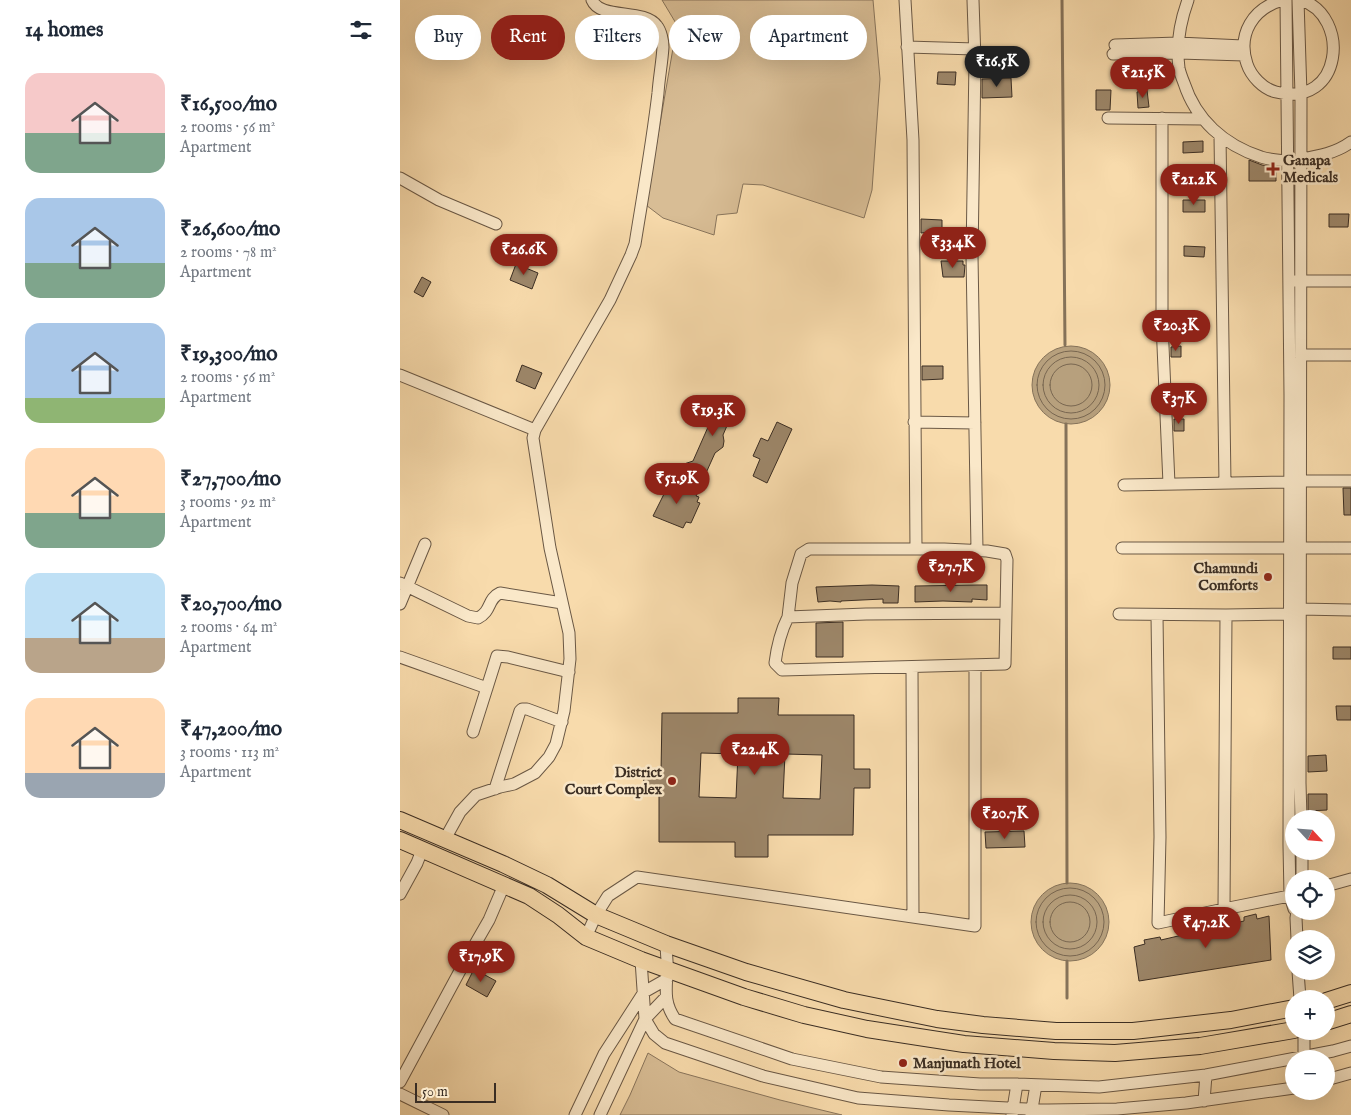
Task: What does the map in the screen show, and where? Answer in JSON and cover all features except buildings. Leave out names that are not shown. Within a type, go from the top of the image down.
[{"type":"highway","points":[[400,820],[547,885],[596,915],[666,944],[746,972],[844,1000],[937,1019],[1056,1031],[1133,1031],[1231,1020],[1285,1007]]},
{"type":"highway","points":[[430,853],[445,839]]},
{"type":"highway","points":[[400,840],[529,896],[586,936],[641,960],[667,975],[804,1015],[867,1029],[964,1044],[1054,1051],[1115,1053],[1200,1046],[1285,1032]]},
{"type":"highway","points":[[1335,998],[1351,994]]},
{"type":"highway","points":[[1335,1019],[1351,1014]]},
{"type":"street","points":[[445,839],[460,812],[476,795],[514,784],[535,773],[549,757],[556,744],[564,711],[570,659],[569,633],[550,548],[533,438],[535,430],[610,300],[635,244],[653,138],[663,46],[658,27],[652,20],[600,9],[594,5],[592,0]]},
{"type":"street","points":[[905,0],[913,140],[916,549]]},
{"type":"street","points":[[974,0],[972,256],[977,550]]},
{"type":"street","points":[[1188,0],[1182,17],[1178,48],[1179,69],[1187,92],[1202,118],[1220,136],[1240,148],[1262,158],[1288,161]]},
{"type":"street","points":[[1290,870],[1289,845],[1295,611],[1295,482],[1295,282],[1301,159],[1301,94],[1299,0],[1318,7],[1326,14],[1335,27],[1342,46],[1331,74],[1313,90],[1301,94],[1287,95],[1272,91],[1258,82],[1249,70],[1244,51],[1246,33],[1252,20],[1261,10],[1273,3],[1284,0],[1287,95],[1288,161],[1295,282],[1301,355],[1295,482]]},
{"type":"street","points":[[907,47],[974,49]]},
{"type":"street","points":[[1114,49],[1178,48],[1244,51]]},
{"type":"street","points":[[1108,118],[1202,118]]},
{"type":"street","points":[[1162,118],[1162,323],[1169,484]]},
{"type":"street","points":[[1220,136],[1225,483]]},
{"type":"street","points":[[1301,159],[1318,156],[1342,148],[1351,142]]},
{"type":"street","points":[[400,178],[439,200],[496,224]]},
{"type":"street","points":[[1295,282],[1351,281]]},
{"type":"street","points":[[1301,355],[1351,355]]},
{"type":"street","points":[[400,376],[535,430]]},
{"type":"street","points":[[914,422],[975,423]]},
{"type":"street","points":[[1124,485],[1351,481]]},
{"type":"street","points":[[400,604],[404,585],[425,544]]},
{"type":"street","points":[[1122,548],[1351,548]]},
{"type":"street","points":[[809,549],[977,550],[1005,554],[1007,560],[1005,664],[782,670],[775,663],[783,626],[788,617],[792,583],[801,554],[809,549]]},
{"type":"street","points":[[404,585],[468,616],[478,618],[485,614],[495,595],[500,593],[562,603]]},
{"type":"street","points":[[1119,614],[1226,615],[1351,610]]},
{"type":"street","points":[[1295,611],[1301,810]]},
{"type":"street","points":[[788,617],[866,614],[1006,614]]},
{"type":"street","points":[[1157,615],[1160,837],[1158,924],[1285,897]]},
{"type":"street","points":[[1224,909],[1226,615]]},
{"type":"street","points":[[473,732],[497,656],[569,672]]},
{"type":"street","points":[[400,657],[487,688]]},
{"type":"street","points":[[586,936],[608,896],[637,877],[974,926],[975,665]]},
{"type":"street","points":[[912,667],[913,916]]},
{"type":"street","points":[[495,789],[522,708],[562,722]]},
{"type":"street","points":[[402,887],[417,863],[430,853]]},
{"type":"street","points":[[1335,883],[1351,878]]},
{"type":"street","points":[[400,1082],[488,920],[504,885]]},
{"type":"street","points":[[666,944],[666,997],[669,1011],[675,1019],[792,1059],[881,1077],[980,1084],[1099,1087],[1206,1075],[1285,1060]]},
{"type":"street","points":[[641,960],[645,1019],[654,1034],[666,1043],[772,1078],[858,1098],[1013,1112],[1032,1112],[1117,1109],[1204,1101],[1285,1089]]},
{"type":"street","points":[[574,1115],[604,1054],[644,992],[667,975]]},
{"type":"street","points":[[600,1115],[645,1019],[666,997]]},
{"type":"street","points":[[1335,1050],[1351,1046]]},
{"type":"street","points":[[1335,1077],[1351,1073]]},
{"type":"street","points":[[1204,1101],[1206,1075]]},
{"type":"street","points":[[1013,1112],[1017,1084]]},
{"type":"street","points":[[1032,1112],[1036,1085]]},
{"type":"street","points":[[400,1094],[443,1115]]},
{"type":"shaded area","points":[[662,0],[873,0],[880,79],[872,190],[864,218],[763,185],[743,184],[737,213],[717,215],[714,235],[663,218],[646,205],[671,60],[740,60],[740,15],[671,15]]},
{"type":"shaded area","points":[[648,1053],[679,1072],[842,1115],[620,1115]]},
{"type":"water","points":[[1063,346],[1079,346],[1093,352],[1104,363],[1110,377],[1110,393],[1104,407],[1093,418],[1079,424],[1063,424],[1049,418],[1038,407],[1032,393],[1032,377],[1038,363],[1049,352]]},
{"type":"water","points":[[1070,883],[1085,886],[1097,895],[1106,907],[1109,922],[1106,937],[1097,949],[1085,958],[1070,961],[1055,958],[1043,949],[1034,937],[1031,922],[1034,907],[1043,895],[1055,886]]},
{"type":"waterway","points":[[1062,0],[1065,345]]},
{"type":"waterway","points":[[1066,424],[1067,883]]},
{"type":"waterway","points":[[1067,961],[1067,998]]},
{"type":"place","name":"Ganapa Medicals","points":[[1273,169]]},
{"type":"place","name":"Chamundi Comforts","points":[[1268,577]]},
{"type":"place","name":"District Court Complex","points":[[672,781]]},
{"type":"place","name":"Manjunath Hotel","points":[[903,1063]]}]
